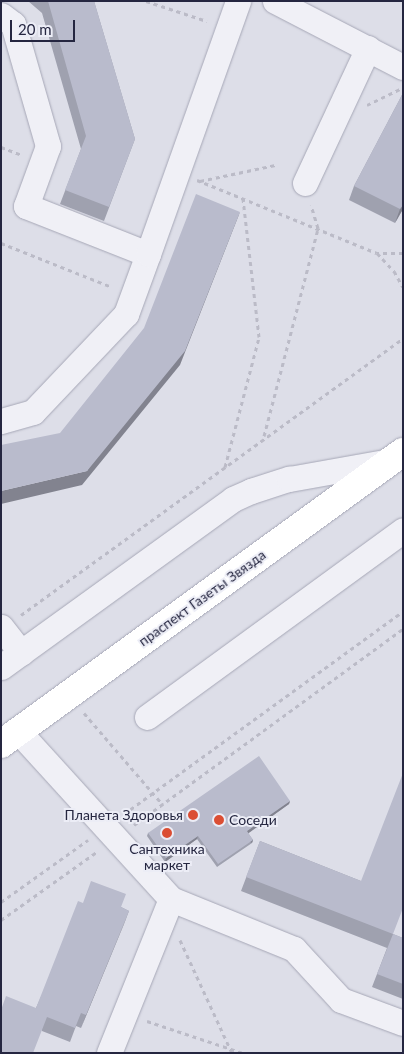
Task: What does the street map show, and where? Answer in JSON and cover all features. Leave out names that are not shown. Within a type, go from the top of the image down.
[{"type":"main road","name":"праспект Газеты Звязда","points":[[10,738],[396,456]]},
{"type":"lane","points":[[1,420],[33,412],[126,314],[238,1]]},
{"type":"lane","points":[[275,1],[403,66]]},
{"type":"lane","points":[[1,15],[13,24],[48,146],[26,206],[148,254]]},
{"type":"lane","points":[[307,190],[368,48]]},
{"type":"lane","points":[[1,667],[238,496],[289,479],[396,456]]},
{"type":"lane","points":[[146,717],[403,530]]},
{"type":"lane","points":[[2,628],[28,648]]},
{"type":"lane","points":[[10,738],[111,833],[168,905],[294,950],[341,1000],[403,1023]]},
{"type":"lane","points":[[109,1053],[168,905]]},
{"type":"path","points":[[146,1],[229,28]]},
{"type":"path","points":[[200,181],[275,165]]},
{"type":"path","points":[[177,171],[377,253],[403,253]]},
{"type":"path","points":[[264,437],[318,228],[307,190]]},
{"type":"path","points":[[224,468],[258,337],[243,198]]},
{"type":"path","points":[[1,243],[132,296]]},
{"type":"path","points":[[377,253],[394,271],[403,287]]},
{"type":"path","points":[[2,628],[403,338]]},
{"type":"path","points":[[1,920],[111,833],[152,793],[403,611]]},
{"type":"path","points":[[1,902],[111,833],[163,805],[403,629]]},
{"type":"path","points":[[84,713],[163,805]]},
{"type":"path","points":[[168,905],[232,1053]]},
{"type":"path","points":[[125,1014],[243,1053]]},
{"type":"building","points":[[48,1],[94,1],[135,139],[109,207],[65,190],[86,136]]},
{"type":"building","points":[[403,93],[403,205],[400,209],[354,186]]},
{"type":"building","points":[[196,194],[240,212],[185,351],[87,471],[1,491],[1,445],[60,433],[144,328]]},
{"type":"building","name":"Соседи","points":[[259,756],[290,801],[247,831],[253,840],[218,864],[198,836],[166,858],[148,833]]},
{"type":"building","points":[[403,773],[403,908],[393,934],[246,877],[260,841],[361,881]]},
{"type":"building","points":[[91,881],[126,894],[121,907],[129,911],[86,1015],[81,1013],[75,1028],[47,1017],[33,1053],[1,1053],[1,1010],[6,996],[36,1008],[78,901],[83,903]]},
{"type":"building","points":[[393,934],[403,938],[403,984],[377,974]]},
{"type":"place","name":"Планета Здоровья","points":[[193,815]]},
{"type":"place","name":"Соседи","points":[[219,820]]},
{"type":"place","name":"Сантехника маркет","points":[[167,833]]}]
